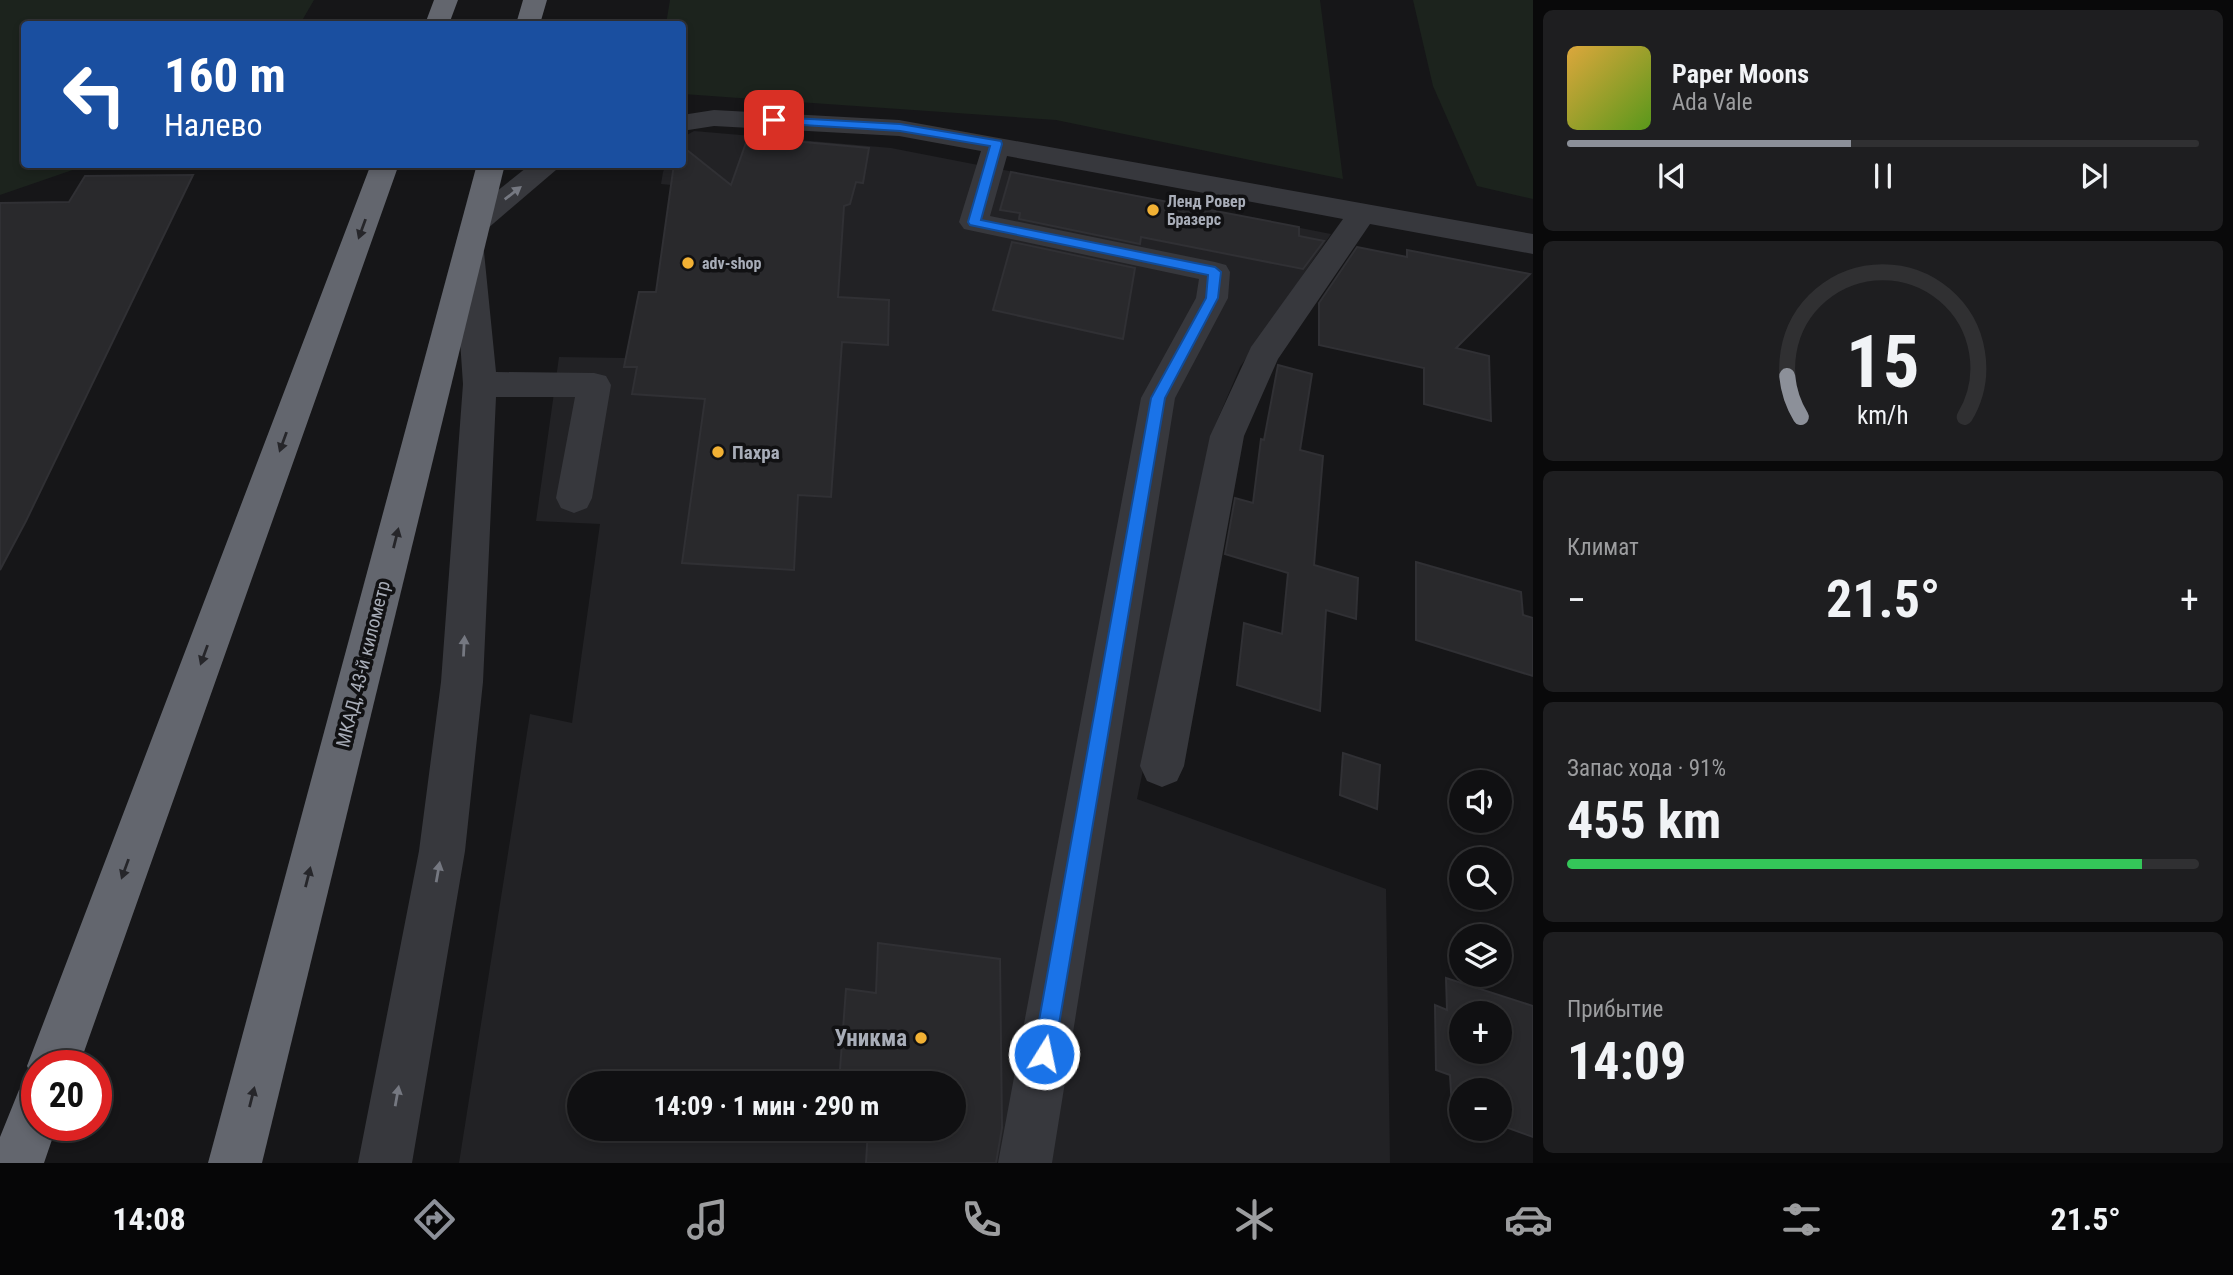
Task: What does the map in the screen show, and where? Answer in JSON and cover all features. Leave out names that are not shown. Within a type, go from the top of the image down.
[{"type":"highway","points":[[438,21],[446,0]]},
{"type":"highway","points":[[529,21],[535,0]]},
{"type":"highway","points":[[58,1050],[384,168]]},
{"type":"highway","name":"МКАД, 43-й километр","points":[[235,1163],[490,168]]},
{"type":"highway","points":[[17,1163],[25,1141]]},
{"type":"street","points":[[686,123],[726,118],[900,128],[1533,244]]},
{"type":"street","points":[[997,144],[974,222],[1215,272],[1212,298],[1158,398],[1025,1163]]},
{"type":"street","points":[[385,1163],[442,851],[462,682],[480,384],[473,237],[545,168]]},
{"type":"street","points":[[1162,766],[1227,436],[1263,355],[1363,212]]},
{"type":"street","points":[[480,384],[594,385],[574,498]]},
{"type":"shaded area","points":[[0,0],[314,0],[302,21],[21,21],[21,168],[78,168],[0,195]]},
{"type":"shaded area","points":[[670,0],[1320,0],[1343,179],[1056,120],[686,94],[686,21],[666,21]]},
{"type":"shaded area","points":[[1413,0],[1533,0],[1533,199],[1477,186],[1433,86]]},
{"type":"shaded area","points":[[694,131],[891,148],[1331,234],[1240,367],[1214,428],[1137,799],[1386,889],[1390,1163],[459,1163],[530,714],[572,723],[600,524],[536,521],[559,357],[626,358],[639,292],[656,292],[671,185],[661,184],[665,168],[686,168],[686,135]]},
{"type":"building","points":[[748,137],[869,148],[863,183],[856,182],[850,204],[844,206],[838,297],[889,300],[888,345],[842,342],[831,497],[798,495],[794,570],[682,563],[705,399],[632,394],[637,367],[624,367],[639,292],[656,292],[673,168],[686,168],[686,149],[731,185]]},
{"type":"building","points":[[1011,172],[1299,227],[1299,236],[1324,241],[1303,269],[1141,237],[1140,244],[1019,219],[1020,213],[1000,210]]},
{"type":"building","points":[[193,175],[0,570],[0,203],[69,202],[85,176]]},
{"type":"building","points":[[1012,242],[1135,268],[1123,339],[993,310]]},
{"type":"building","points":[[1357,247],[1407,257],[1407,250],[1530,274],[1456,348],[1489,356],[1491,421],[1424,404],[1424,368],[1319,345],[1319,303]]},
{"type":"building","points":[[1278,365],[1312,374],[1300,450],[1323,456],[1314,565],[1358,578],[1356,619],[1326,610],[1320,711],[1237,685],[1244,623],[1282,634],[1288,573],[1225,554],[1235,498],[1253,503],[1261,439],[1264,440]]},
{"type":"building","points":[[1416,562],[1521,592],[1523,615],[1533,618],[1533,676],[1416,640]]},
{"type":"building","points":[[1343,753],[1380,765],[1377,809],[1340,795]]},
{"type":"building","name":"Уникма","points":[[878,943],[1000,959],[1002,1128],[996,1163],[866,1163],[867,1141],[966,1141],[966,1071],[840,1071],[846,989],[876,993]]},
{"type":"building","points":[[1446,978],[1449,979],[1449,987],[1474,987],[1533,1006],[1533,1137],[1512,1129],[1512,1078],[1450,1078],[1450,1075],[1436,1070],[1435,1005],[1447,1010]]},
{"type":"place","name":"Ленд Ровер Бразерс","points":[[1153,210]]},
{"type":"place","name":"adv-shop","points":[[688,263]]},
{"type":"place","name":"Пахра","points":[[718,452]]},
{"type":"place","name":"Уникма","points":[[921,1038]]},
{"type":"route","points":[[774,120],[900,128],[997,144],[974,222],[1215,272],[1212,298],[1158,398],[1044,1054]]}]
